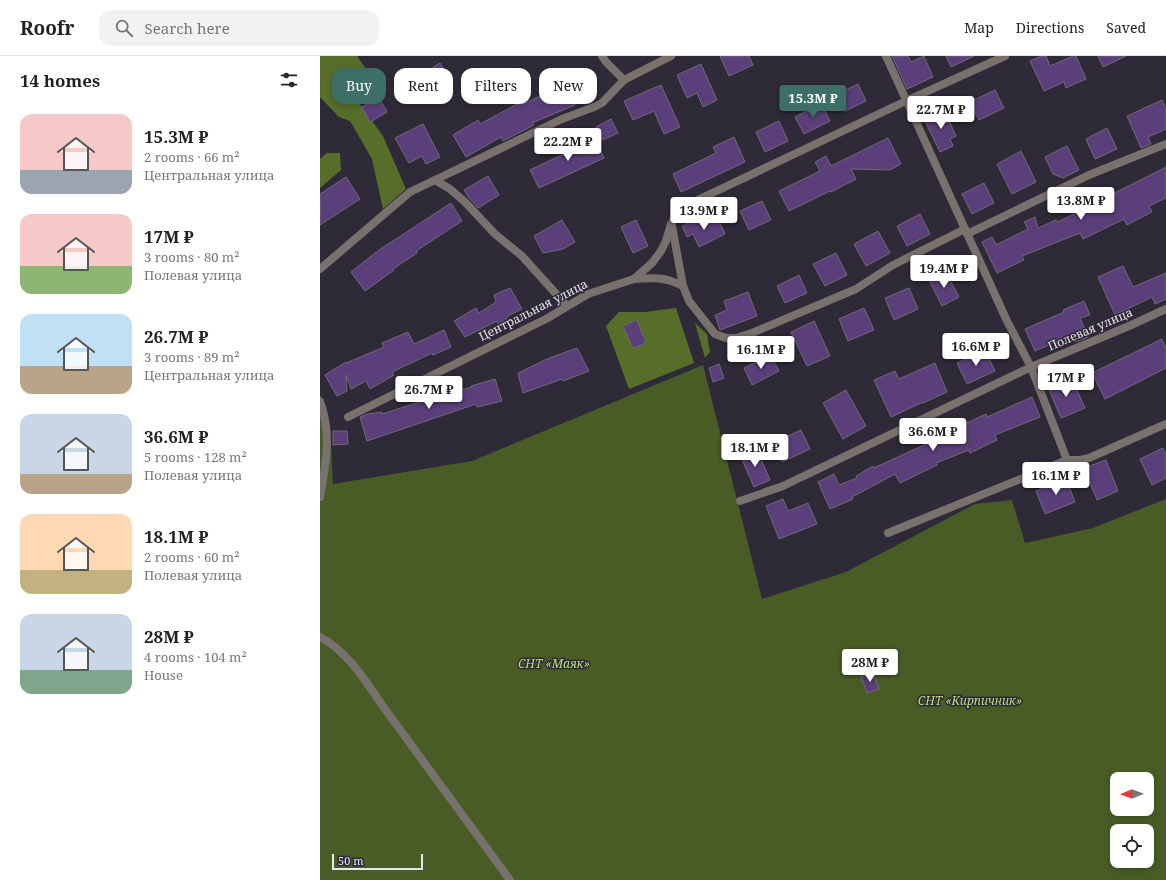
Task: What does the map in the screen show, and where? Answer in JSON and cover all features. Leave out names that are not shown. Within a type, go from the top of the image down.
[{"type":"street","points":[[602,56],[624,80]]},
{"type":"street","points":[[320,269],[410,192],[562,120],[602,103],[624,80],[671,56]]},
{"type":"street","points":[[886,56],[1007,321],[1031,367],[1067,460]]},
{"type":"street","name":"Центральная улица","points":[[348,417],[546,319],[588,294],[634,279],[652,263],[661,251],[672,224],[678,213],[685,206],[906,101],[1005,56]]},
{"type":"street","points":[[672,224],[683,286],[689,300],[715,334],[726,338],[736,338],[752,333],[856,289],[893,265],[1089,175],[1166,144]]},
{"type":"street","points":[[435,180],[450,189],[465,202],[495,234],[522,256],[567,306]]},
{"type":"street","points":[[634,279],[670,279],[683,286]]},
{"type":"street","name":"Полевая улица","points":[[740,501],[783,486],[1031,367],[1166,309]]},
{"type":"street","points":[[320,401],[328,441],[327,460],[320,497]]},
{"type":"street","points":[[888,533],[1067,460],[1089,458],[1166,424]]},
{"type":"street","points":[[320,637],[334,646],[363,676],[382,705],[510,880]]},
{"type":"green space","points":[[320,56],[357,56],[365,68],[332,68],[332,104],[360,104],[383,136],[406,189],[383,209],[372,159],[350,121],[339,117],[320,97]]},
{"type":"green space","points":[[327,153],[340,153],[341,170],[320,188],[320,159]]},
{"type":"green space","points":[[676,308],[694,363],[629,389],[606,326],[619,312],[645,312]]},
{"type":"green space","points":[[695,323],[707,334],[710,352],[705,358]]},
{"type":"green space","name":"СНТ «Маяк»","points":[[703,365],[762,599],[846,572],[975,504],[1012,500],[1025,543],[1093,528],[1166,499],[1166,880],[320,880],[320,394],[330,426],[333,484],[472,461]]},
{"type":"building","points":[[720,56],[749,56],[753,65],[729,76]]},
{"type":"building","points":[[892,56],[908,56],[911,62],[924,56],[933,77],[907,89]]},
{"type":"building","points":[[946,56],[974,56],[951,67]]},
{"type":"building","points":[[1046,56],[1050,66],[1076,56],[1086,79],[1066,88],[1064,82],[1044,91],[1030,61]]},
{"type":"building","points":[[1098,56],[1126,56],[1103,67]]},
{"type":"building","points":[[440,63],[443,68],[432,68]]},
{"type":"building","points":[[701,64],[717,100],[703,107],[697,93],[687,98],[677,75]]},
{"type":"building","points":[[858,84],[866,101],[845,111],[837,94]]},
{"type":"building","points":[[661,85],[680,127],[664,134],[654,111],[633,120],[624,101]]},
{"type":"building","points":[[995,90],[1004,108],[979,120],[970,102]]},
{"type":"building","points":[[539,97],[539,104],[575,105],[532,123],[534,125],[503,141],[501,137],[466,157],[453,135],[478,120],[480,124],[517,104],[531,104],[531,100]]},
{"type":"building","points":[[1162,100],[1166,109],[1166,129],[1148,137],[1151,144],[1141,148],[1127,116]]},
{"type":"building","points":[[821,103],[830,121],[804,134],[795,117]]},
{"type":"building","points":[[368,104],[382,104],[387,112],[370,122],[362,107]]},
{"type":"building","points":[[944,109],[956,136],[950,139],[953,146],[940,152],[924,119]]},
{"type":"building","points":[[611,119],[618,133],[603,140],[596,127]]},
{"type":"building","points":[[779,121],[788,141],[765,152],[756,132]]},
{"type":"building","points":[[423,124],[440,157],[426,164],[422,156],[409,163],[395,138]]},
{"type":"building","points":[[1107,128],[1117,149],[1095,159],[1086,139]]},
{"type":"building","points":[[572,137],[577,147],[595,138],[604,158],[539,188],[530,170],[568,152],[563,141]]},
{"type":"building","points":[[734,137],[745,162],[681,192],[673,174],[716,153],[713,147]]},
{"type":"building","points":[[888,138],[901,164],[890,170],[851,169],[856,179],[789,211],[779,191],[820,171],[815,162],[826,156],[831,166]]},
{"type":"building","points":[[1067,146],[1079,170],[1063,178],[1053,174],[1045,157]]},
{"type":"building","points":[[1021,151],[1036,182],[1012,194],[997,164]]},
{"type":"building","points":[[1166,167],[1166,198],[1149,206],[1152,212],[1127,225],[1124,219],[1083,239],[1080,233],[1022,256],[1024,260],[997,273],[982,242],[992,237],[996,245],[1028,229],[1024,222],[1035,217],[1038,228],[1056,220],[1058,222]]},
{"type":"building","points":[[488,176],[499,195],[478,208],[464,190]]},
{"type":"building","points":[[346,177],[360,199],[320,225],[320,194]]},
{"type":"building","points":[[984,183],[994,203],[972,214],[962,194]]},
{"type":"building","points":[[762,201],[771,220],[749,230],[740,211]]},
{"type":"building","points":[[451,203],[462,221],[416,251],[417,253],[393,269],[394,270],[365,291],[351,272],[379,250]]},
{"type":"building","points":[[920,214],[930,234],[907,246],[897,226]]},
{"type":"building","points":[[698,218],[702,226],[718,219],[725,234],[699,247],[693,234],[687,237],[682,226]]},
{"type":"building","points":[[562,220],[575,242],[563,249],[543,253],[534,236]]},
{"type":"building","points":[[636,220],[648,246],[633,253],[621,227]]},
{"type":"building","points":[[878,231],[890,253],[866,266],[854,244]]},
{"type":"building","points":[[836,253],[847,275],[825,286],[813,264]]},
{"type":"building","points":[[1123,266],[1133,287],[1166,273],[1166,299],[1155,304],[1152,297],[1115,315],[1098,277]]},
{"type":"building","points":[[945,271],[959,297],[942,306],[929,280]]},
{"type":"building","points":[[799,275],[807,293],[785,303],[777,286]]},
{"type":"building","points":[[510,288],[522,309],[506,317],[510,326],[502,331],[497,321],[465,337],[454,321],[476,308],[479,313],[496,302],[494,295]]},
{"type":"building","points":[[909,288],[918,309],[894,320],[885,298]]},
{"type":"building","points":[[748,292],[757,316],[720,330],[715,315],[727,310],[724,301]]},
{"type":"building","points":[[1084,301],[1090,315],[1080,318],[1088,337],[1076,342],[1073,334],[1035,351],[1025,329],[1064,312],[1063,310]]},
{"type":"building","points":[[864,308],[874,330],[848,341],[839,319]]},
{"type":"building","points":[[637,320],[646,343],[633,348],[623,326]]},
{"type":"building","points":[[814,321],[830,356],[807,366],[791,332]]},
{"type":"building","points":[[444,330],[451,347],[433,355],[432,353],[392,372],[394,375],[370,389],[366,381],[351,389],[346,375],[347,391],[337,396],[325,375],[346,362],[384,347],[382,343],[408,332],[414,344]]},
{"type":"building","points":[[1162,339],[1166,348],[1166,368],[1105,399],[1092,373]]},
{"type":"building","points":[[577,348],[589,371],[563,381],[562,379],[523,393],[518,373],[547,359]]},
{"type":"building","points":[[985,350],[995,371],[967,384],[957,363]]},
{"type":"building","points":[[770,355],[779,371],[752,385],[744,368]]},
{"type":"building","points":[[935,363],[947,392],[891,417],[874,380],[895,371],[899,379]]},
{"type":"building","points":[[719,364],[724,378],[713,382],[709,368]]},
{"type":"building","points":[[1071,377],[1085,408],[1061,418],[1048,387]]},
{"type":"building","points":[[495,379],[502,401],[477,407],[476,404],[367,441],[360,417],[367,414],[382,412],[382,414]]},
{"type":"building","points":[[846,390],[866,426],[843,439],[823,403]]},
{"type":"building","points":[[1032,397],[1040,417],[995,435],[997,440],[970,453],[969,450],[936,463],[937,465],[900,483],[895,474],[852,497],[853,499],[830,509],[818,482],[834,474],[839,485],[857,478],[856,476],[873,466],[874,468],[935,440],[934,439],[959,429],[958,427],[986,414],[987,417]]},
{"type":"building","points":[[801,430],[810,449],[782,462],[773,443]]},
{"type":"building","points":[[333,431],[347,431],[348,444],[333,445]]},
{"type":"building","points":[[756,448],[770,480],[754,487],[740,455]]},
{"type":"building","points":[[1163,448],[1166,455],[1166,478],[1152,485],[1140,459]]},
{"type":"building","points":[[1106,460],[1118,491],[1097,500],[1084,468]]},
{"type":"building","points":[[1066,479],[1075,502],[1045,514],[1036,491]]},
{"type":"building","points":[[783,499],[788,511],[808,503],[817,524],[779,539],[766,506]]},
{"type":"building","points":[[873,673],[879,689],[867,693],[861,677]]},
{"type":"park label","name":"СНТ «Кирпичник»","points":[[970,700]]}]
